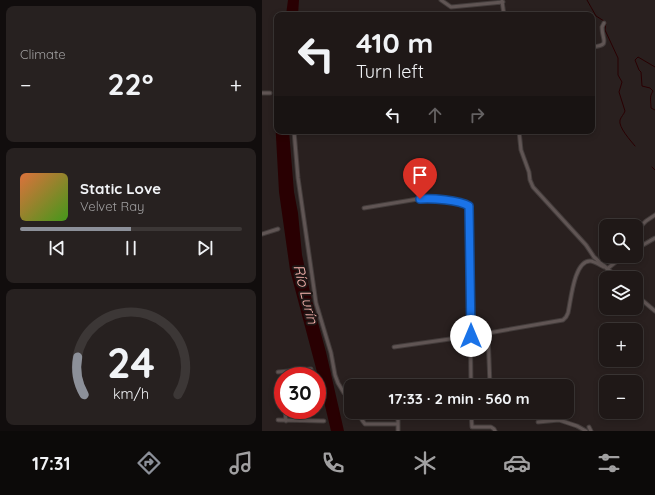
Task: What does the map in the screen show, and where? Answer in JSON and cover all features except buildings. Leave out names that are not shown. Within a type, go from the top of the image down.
[{"type":"street","points":[[441,0],[451,7],[502,1],[504,12]]},
{"type":"street","points":[[595,47],[604,44],[605,41],[602,30],[604,23]]},
{"type":"street","points":[[262,93],[270,93]]},
{"type":"street","points":[[294,134],[298,178],[316,302],[338,383],[344,393]]},
{"type":"street","points":[[519,134],[521,150],[533,187],[586,245],[594,257],[609,271]]},
{"type":"street","points":[[364,208],[424,198],[464,203],[469,206],[471,379]]},
{"type":"street","points":[[643,224],[655,215]]},
{"type":"street","points":[[262,234],[278,229]]},
{"type":"street","points":[[643,244],[655,238]]},
{"type":"street","points":[[394,347],[471,336],[563,320],[568,312],[577,272],[582,263],[589,261],[605,268]]},
{"type":"street","points":[[605,268],[612,263]]},
{"type":"street","points":[[643,301],[655,311]]},
{"type":"street","points":[[488,333],[490,379]]},
{"type":"street","points":[[362,419],[365,424],[398,424]]},
{"type":"street","points":[[398,419],[398,431]]},
{"type":"street","points":[[472,419],[472,427],[491,427],[494,431]]},
{"type":"street","points":[[278,420],[324,421]]},
{"type":"street","points":[[538,422],[559,420],[577,426],[586,431]]},
{"type":"street","points":[[589,427],[591,431]]},
{"type":"water","points":[[288,0],[299,0],[298,12],[286,12]]},
{"type":"water","name":"Río Lurín","points":[[276,134],[289,134],[294,192],[298,213],[302,255],[344,431],[331,431],[326,410],[326,367],[316,367],[290,270],[279,192]]},
{"type":"waterway","points":[[587,0],[594,12]]},
{"type":"waterway","points":[[595,14],[604,21]]},
{"type":"waterway","points":[[606,22],[605,30],[618,58],[618,75],[622,82],[619,92],[625,111],[620,119],[620,123],[625,134],[635,146]]},
{"type":"waterway","points":[[655,67],[638,57],[635,60],[641,72],[642,86],[650,88],[653,91],[651,97],[651,108],[655,110]]},
{"type":"waterway","points":[[652,167],[655,170]]},
{"type":"route","points":[[420,199],[424,198],[464,203],[470,208],[471,336]]}]
